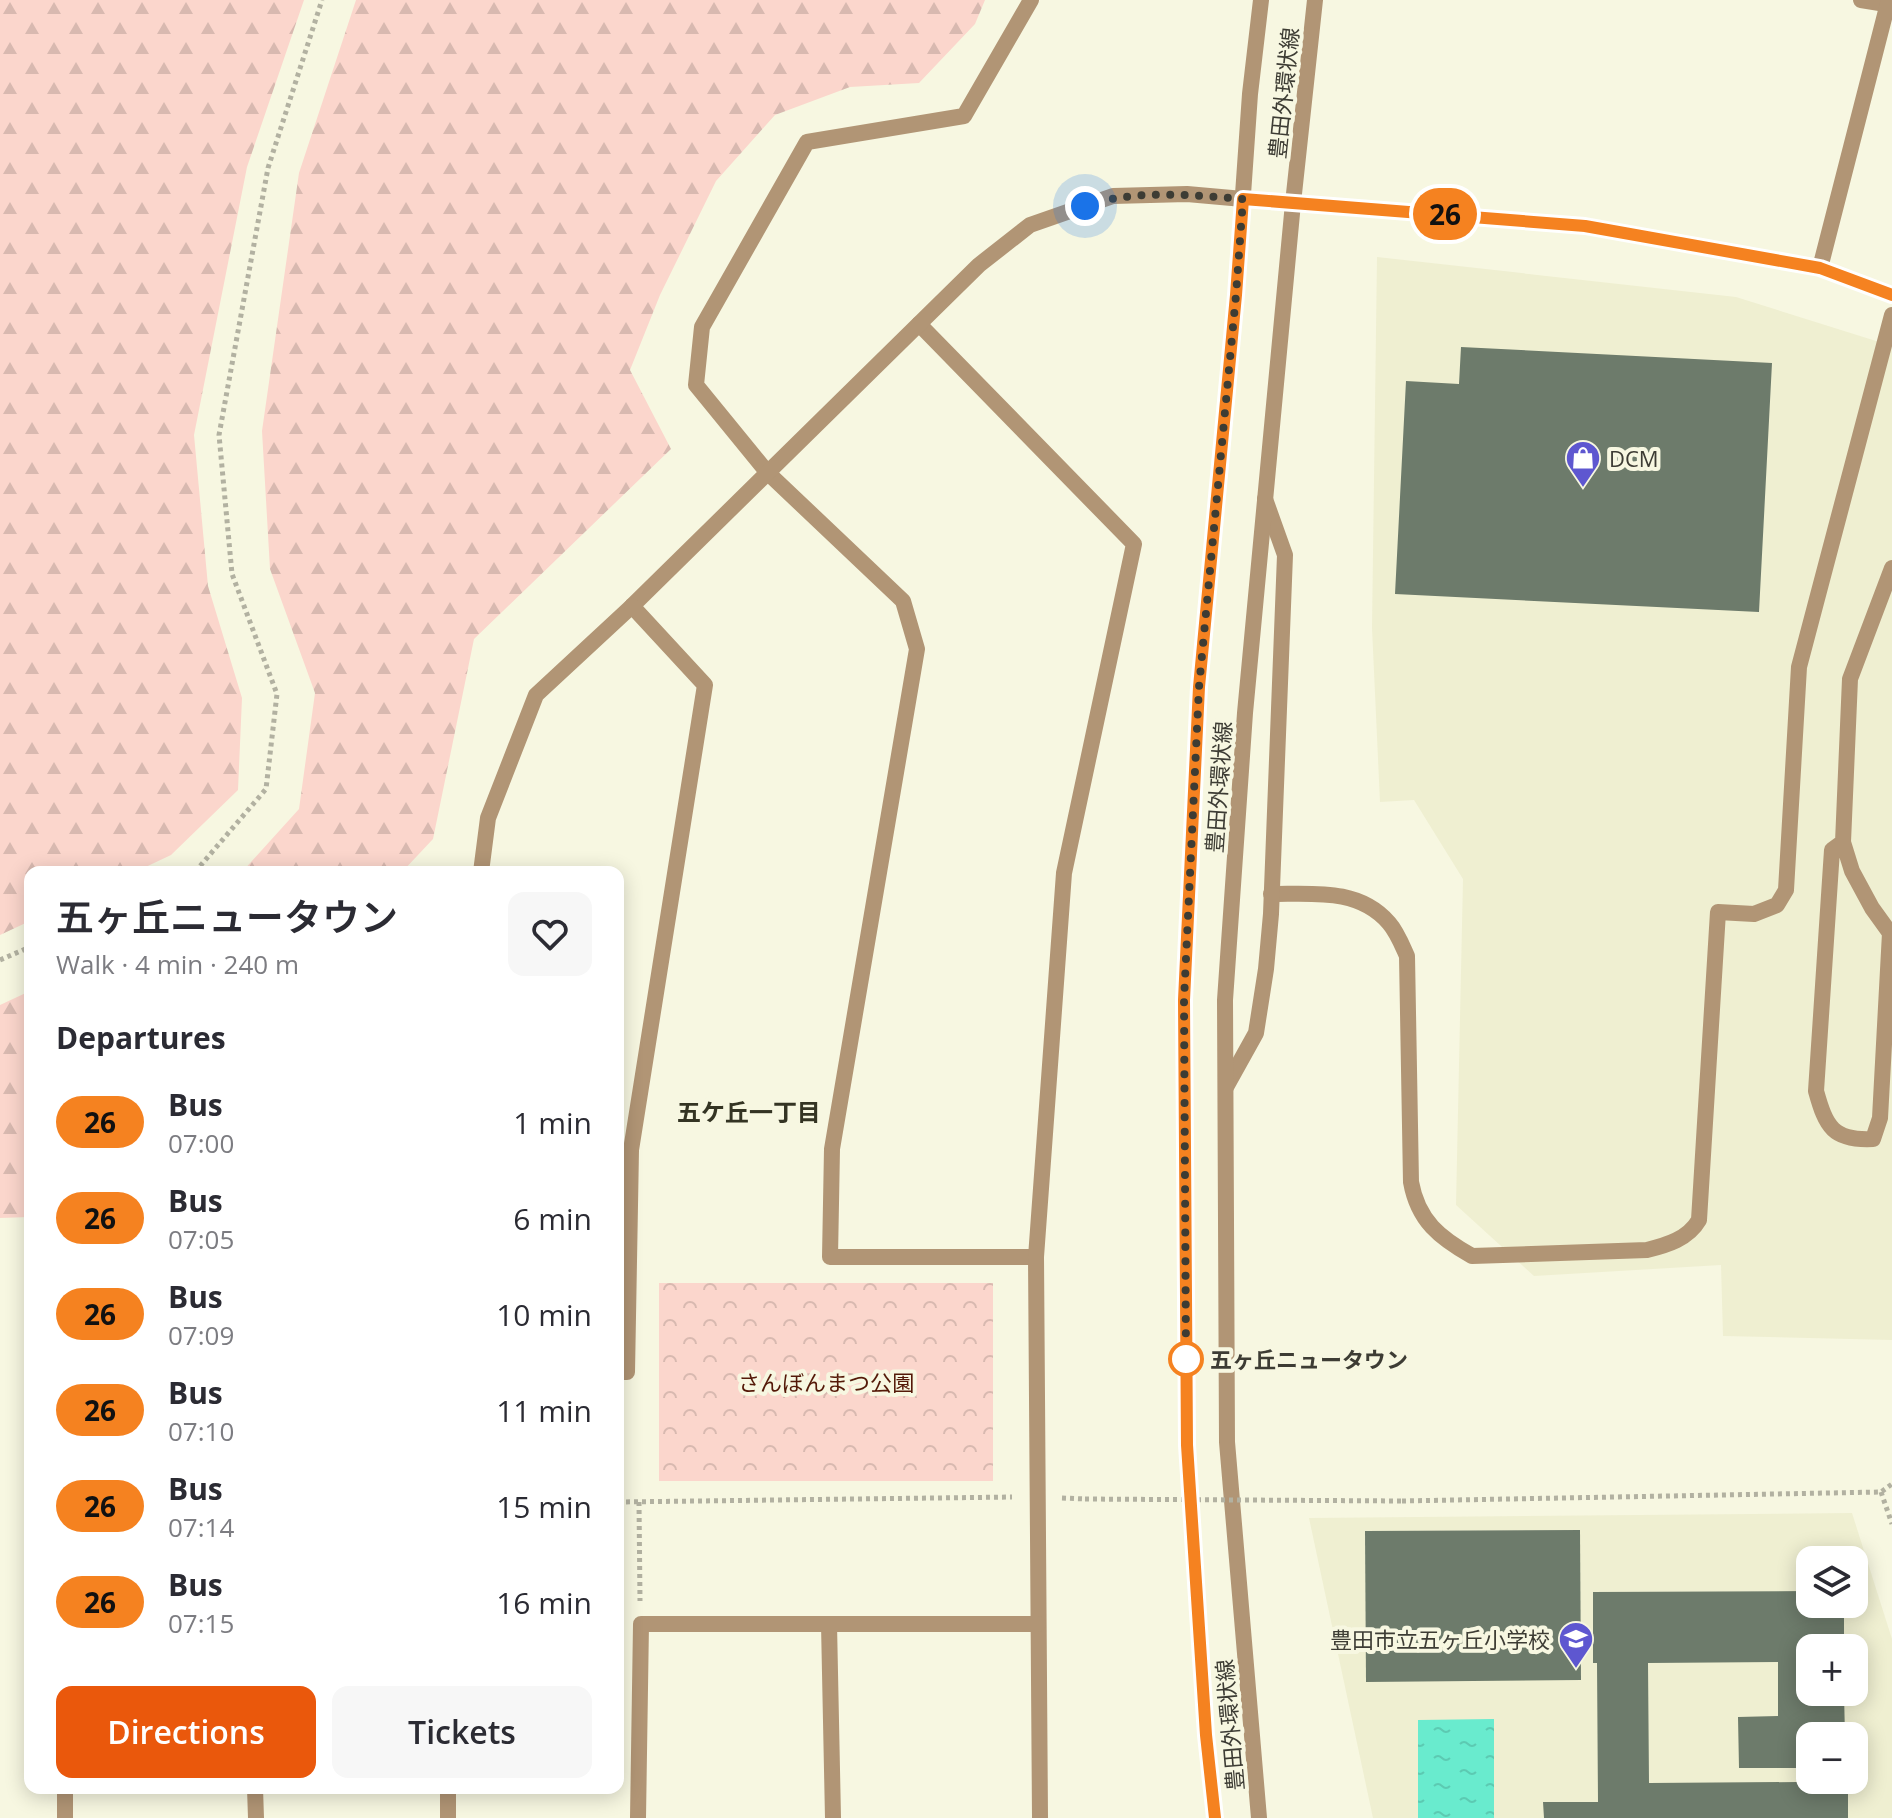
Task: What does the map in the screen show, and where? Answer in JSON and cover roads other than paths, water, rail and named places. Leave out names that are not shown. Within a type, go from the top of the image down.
[{"type":"street","points":[[1031,0],[964,116],[807,142],[702,327],[696,385],[767,472],[903,601],[917,649],[832,1149],[830,1257],[1036,1257]]},
{"type":"street","name":"豊田外環状線","points":[[1215,1818],[1206,1735],[1187,1445],[1184,1000],[1199,687],[1236,295],[1250,94],[1261,0]]},
{"type":"street","name":"豊田外環状線","points":[[1259,1818],[1227,1442],[1225,1000],[1240,773],[1315,0]]},
{"type":"street","points":[[1820,268],[1890,4],[1861,0]]},
{"type":"street","points":[[482,866],[488,818],[536,695],[632,606],[979,265],[1030,225],[1113,196],[1187,194],[1585,226],[1820,268],[1892,295]]},
{"type":"street","points":[[1271,894],[1333,895],[1364,901],[1390,923],[1407,956],[1411,1182],[1415,1203],[1427,1222],[1450,1243],[1472,1256],[1647,1250],[1670,1244],[1694,1229],[1699,1220],[1718,912],[1754,914],[1777,905],[1786,890],[1799,667],[1892,315]]},
{"type":"street","points":[[919,324],[1134,544],[1064,873],[1036,1257],[1040,1818]]},
{"type":"street","points":[[1226,1087],[1256,1033],[1266,969],[1271,894],[1285,555],[1265,499]]},
{"type":"street","points":[[1843,842],[1832,850],[1816,1091],[1824,1118],[1833,1131],[1852,1140],[1873,1139],[1880,1118],[1890,933],[1852,871],[1843,842],[1850,679],[1892,568]]},
{"type":"street","points":[[624,1372],[627,1372],[631,1150],[705,685],[632,606]]},
{"type":"street","points":[[638,1818],[641,1624],[1038,1624]]},
{"type":"street","points":[[829,1624],[833,1818]]},
{"type":"street","points":[[65,1794],[65,1818]]},
{"type":"street","points":[[255,1794],[256,1818]]},
{"type":"street","points":[[448,1794],[448,1818]]},
{"type":"water","points":[[1494,1719],[1494,1818],[1418,1818],[1418,1720]]},
{"type":"place","name":"DCM","points":[[1583,489]]},
{"type":"place","name":"五ヶ丘ニュータウン","points":[[1186,1359]]},
{"type":"place","name":"豊田市立五ヶ丘小学校","points":[[1576,1670]]},
{"type":"district","name":"五ケ丘一丁目","points":[[749,1111]]},
{"type":"park label","name":"さんぼんまつ公園","points":[[826,1382]]}]
